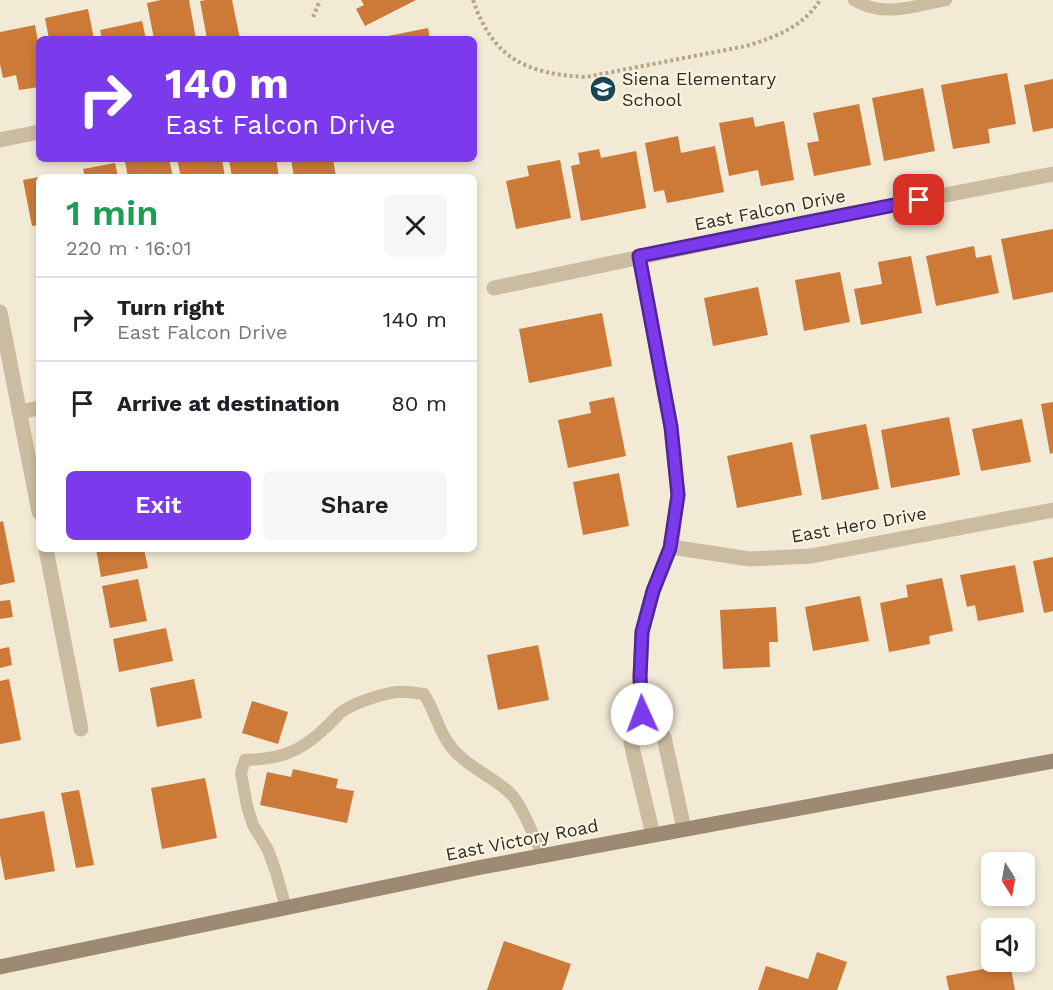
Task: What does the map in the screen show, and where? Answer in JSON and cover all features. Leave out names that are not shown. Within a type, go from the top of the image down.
[{"type":"main road","name":"East Victory Road","points":[[0,967],[543,856],[1053,761]]},
{"type":"street","points":[[0,140],[36,133]]},
{"type":"street","name":"East Falcon Drive","points":[[494,288],[639,256],[1053,174]]},
{"type":"street","points":[[639,256],[671,427],[678,495],[670,548],[653,591],[642,632],[640,677],[642,714],[632,743],[653,835]]},
{"type":"street","points":[[0,312],[36,496]]},
{"type":"street","points":[[20,412],[36,409]]},
{"type":"street","name":"East Hero Drive","points":[[670,548],[750,559],[811,556],[1053,510]]},
{"type":"street","points":[[47,552],[81,729]]},
{"type":"street","points":[[642,714],[664,737],[684,829]]},
{"type":"lane","points":[[854,0],[865,7],[889,11],[946,0]]},
{"type":"lane","points":[[286,908],[268,850],[253,825],[247,806],[241,773],[245,760],[274,759],[287,755],[323,731],[342,712],[373,698],[398,691],[424,694],[431,704],[448,744],[469,765],[512,795],[543,856]]},
{"type":"path","points":[[314,17],[320,0]]},
{"type":"path","points":[[473,0],[479,18],[493,41],[510,57],[532,68],[560,75],[586,77],[746,46],[769,39],[803,21],[820,0]]},
{"type":"building","points":[[161,0],[189,0],[195,36],[153,36],[147,3]]},
{"type":"building","points":[[232,0],[239,36],[206,36],[200,1]]},
{"type":"building","points":[[361,0],[416,0],[365,26],[356,9],[364,5]]},
{"type":"building","points":[[88,9],[93,36],[48,36],[45,18]]},
{"type":"building","points":[[142,21],[145,36],[101,36],[100,30]]},
{"type":"building","points":[[35,25],[37,36],[36,87],[19,90],[16,75],[3,78],[0,64],[0,32]]},
{"type":"building","points":[[428,28],[429,36],[388,36]]},
{"type":"building","points":[[1007,73],[1016,124],[988,129],[990,143],[953,149],[941,85]]},
{"type":"building","points":[[1053,79],[1053,128],[1033,132],[1024,85]]},
{"type":"building","points":[[923,88],[935,151],[884,161],[872,98]]},
{"type":"building","points":[[859,104],[871,165],[814,176],[807,143],[819,141],[813,113]]},
{"type":"building","points":[[753,117],[755,127],[784,121],[794,180],[761,186],[758,170],[729,176],[719,123]]},
{"type":"building","points":[[678,136],[681,153],[715,146],[724,192],[667,203],[664,190],[654,192],[645,143]]},
{"type":"building","points":[[599,149],[601,158],[636,151],[646,208],[581,221],[571,166],[580,164],[578,153]]},
{"type":"building","points":[[560,160],[571,218],[516,229],[506,181],[529,176],[527,166]]},
{"type":"building","points":[[125,162],[170,162],[172,174],[127,174]]},
{"type":"building","points":[[178,162],[222,162],[224,174],[180,174]]},
{"type":"building","points":[[229,162],[276,162],[278,174],[231,174]]},
{"type":"building","points":[[292,162],[334,162],[336,174],[294,174]]},
{"type":"building","points":[[115,163],[117,174],[84,174],[83,169]]},
{"type":"building","points":[[36,178],[36,225],[32,226],[23,180]]},
{"type":"building","points":[[1053,229],[1053,292],[1013,300],[1001,239]]},
{"type":"building","points":[[974,246],[976,258],[991,255],[999,293],[936,306],[926,256]]},
{"type":"building","points":[[911,256],[922,313],[861,325],[854,289],[882,284],[878,262]]},
{"type":"building","points":[[840,272],[850,322],[804,331],[795,280]]},
{"type":"building","points":[[758,287],[768,335],[713,346],[704,298]]},
{"type":"building","points":[[602,313],[612,366],[529,383],[519,329]]},
{"type":"building","points":[[614,397],[626,456],[568,468],[558,420],[591,413],[589,402]]},
{"type":"building","points":[[1053,402],[1053,453],[1050,454],[1041,404]]},
{"type":"building","points":[[949,417],[960,475],[891,488],[881,430]]},
{"type":"building","points":[[1022,419],[1031,462],[981,471],[972,429]]},
{"type":"building","points":[[866,424],[879,489],[822,500],[810,435]]},
{"type":"building","points":[[792,442],[802,495],[737,508],[727,456]]},
{"type":"building","points":[[619,473],[629,526],[583,535],[573,482]]},
{"type":"building","points":[[3,521],[15,582],[0,585],[0,522]]},
{"type":"building","points":[[97,552],[145,552],[148,568],[101,577]]},
{"type":"building","points":[[1053,557],[1053,611],[1044,613],[1033,561]]},
{"type":"building","points":[[1015,565],[1024,612],[978,621],[975,605],[967,607],[960,575]]},
{"type":"building","points":[[942,578],[953,631],[929,636],[930,644],[889,652],[880,603],[908,597],[906,585]]},
{"type":"building","points":[[138,579],[147,621],[110,628],[102,586]]},
{"type":"building","points":[[860,596],[869,641],[813,651],[805,607]]},
{"type":"building","points":[[10,600],[13,617],[0,619],[0,601]]},
{"type":"building","points":[[776,607],[778,642],[769,642],[770,667],[723,669],[720,610]]},
{"type":"building","points":[[166,628],[173,661],[119,672],[113,639]]},
{"type":"building","points":[[538,645],[549,700],[498,710],[487,655]]},
{"type":"building","points":[[9,647],[12,665],[0,668],[0,649]]},
{"type":"building","points":[[9,679],[21,740],[0,744],[0,681]]},
{"type":"building","points":[[194,679],[202,718],[157,727],[150,688]]},
{"type":"building","points":[[252,701],[288,712],[278,744],[242,733]]},
{"type":"building","points":[[293,769],[338,779],[336,788],[354,791],[347,823],[260,805],[267,772],[291,777]]},
{"type":"building","points":[[205,778],[217,838],[162,849],[151,788]]},
{"type":"building","points":[[79,790],[94,865],[76,868],[61,793]]},
{"type":"building","points":[[44,811],[55,871],[5,880],[0,855],[0,819]]},
{"type":"building","points":[[504,941],[571,964],[562,990],[487,990]]},
{"type":"building","points":[[817,952],[847,962],[837,990],[758,990],[766,966],[808,979]]},
{"type":"building","points":[[981,969],[981,972],[1012,972],[1015,990],[949,990],[946,976]]},
{"type":"place","name":"Siena Elementary School","points":[[603,89]]},
{"type":"route","points":[[642,714],[640,677],[642,632],[653,591],[670,548],[678,495],[671,427],[639,256],[919,200]]}]
